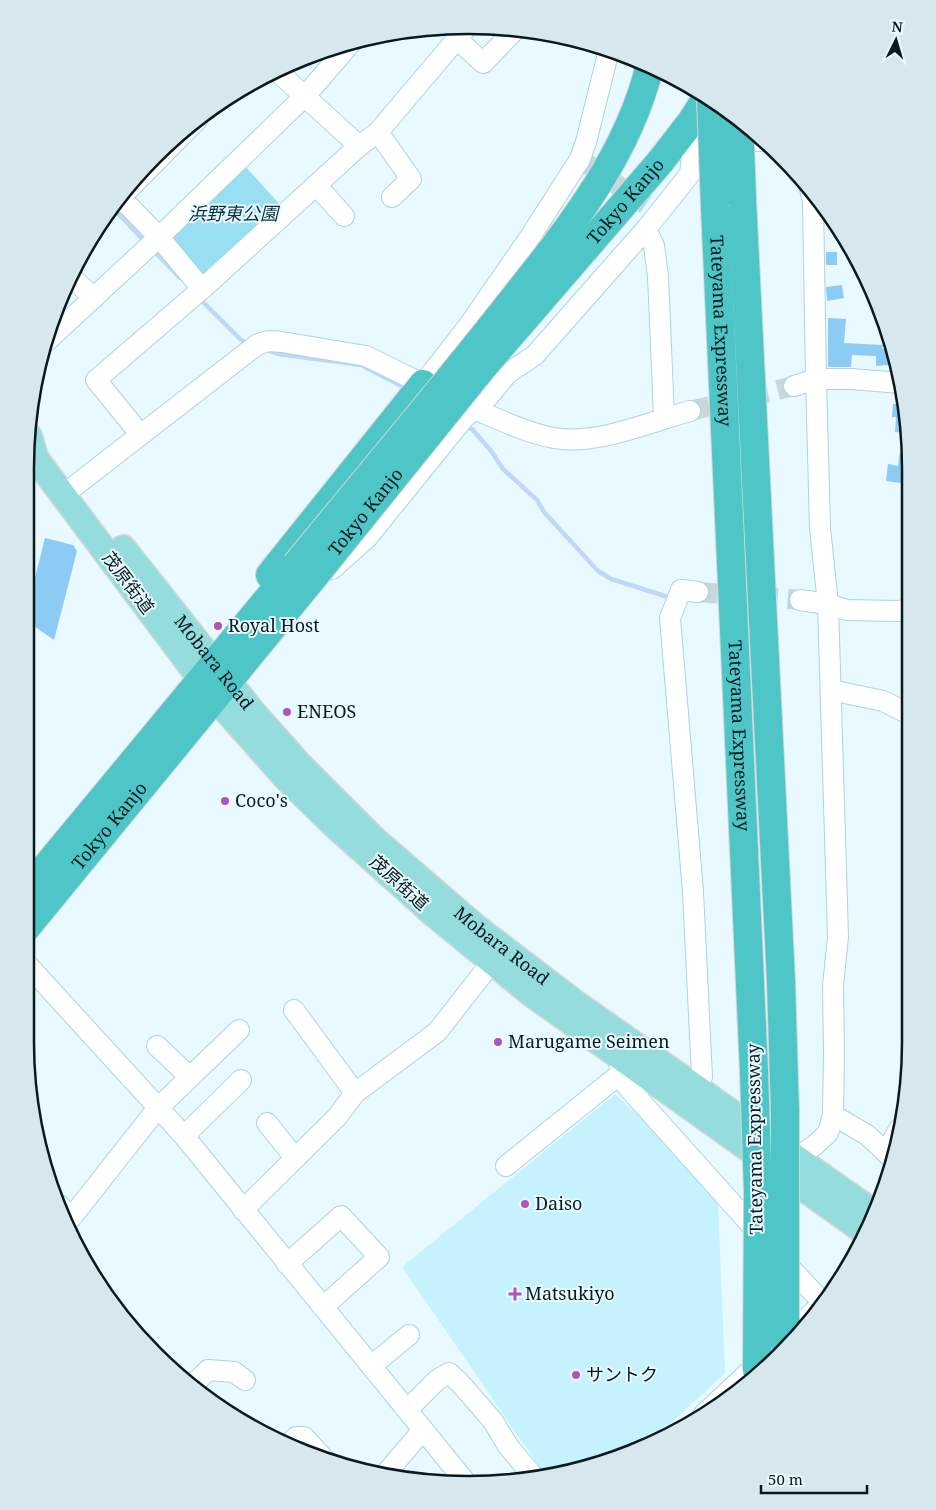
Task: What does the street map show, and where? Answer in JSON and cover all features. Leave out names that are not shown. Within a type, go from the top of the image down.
[{"type":"highway","name":"Tokyo Kanjo","points":[[304,572],[464,361],[575,220],[609,166],[632,118],[647,73]]},
{"type":"highway","name":"Tokyo Kanjo","points":[[34,883],[217,675],[660,162],[691,122],[702,103]]},
{"type":"highway","name":"Tateyama Expressway","points":[[710,108],[754,1072],[758,1192],[757,1365]]},
{"type":"highway","name":"Tateyama Expressway","points":[[739,129],[781,981],[785,1111],[785,1338]]},
{"type":"highway","points":[[217,675],[241,611],[423,384]]},
{"type":"highway","name":"Tokyo Kanjo","points":[[34,917],[217,675]]},
{"type":"main road","points":[[35,439],[47,447],[69,490]]},
{"type":"main road","name":"茂原街道","points":[[69,490],[217,675],[286,778],[333,824],[436,916],[536,997],[620,1055],[860,1228]]},
{"type":"main road","name":"Mobara Road","points":[[217,675],[299,764],[374,839],[477,928],[574,1002],[620,1055],[697,1090],[869,1209]]},
{"type":"street","points":[[140,434],[96,380],[202,289],[359,146],[378,132],[461,34]]},
{"type":"street","points":[[463,34],[483,64],[509,36]]},
{"type":"street","points":[[55,334],[306,96],[343,53]]},
{"type":"street","points":[[69,490],[258,344],[269,341],[366,356],[423,384],[467,328],[532,234],[580,159],[607,57]]},
{"type":"street","points":[[282,76],[359,146]]},
{"type":"street","points":[[378,132],[411,179],[392,197]]},
{"type":"street","points":[[304,572],[333,568],[367,538],[464,418],[489,396],[507,374],[535,355],[646,229],[690,174],[692,156],[705,138],[752,140]]},
{"type":"street","points":[[316,185],[344,216]]},
{"type":"street","points":[[795,1159],[828,1133],[832,1115],[834,1052],[833,986],[838,938],[828,604],[820,528],[813,204]]},
{"type":"street","points":[[122,205],[159,237],[202,289]]},
{"type":"street","points":[[646,229],[654,246],[658,276],[664,417]]},
{"type":"street","points":[[76,282],[94,298]]},
{"type":"street","points":[[794,386],[816,379],[851,379],[894,382]]},
{"type":"street","points":[[474,409],[539,434],[554,438],[575,439],[610,435],[664,417],[690,411]]},
{"type":"street","points":[[697,1090],[702,1077],[692,892],[670,618],[682,590],[698,592]]},
{"type":"street","points":[[800,600],[828,604],[847,610],[902,611]]},
{"type":"street","points":[[831,690],[883,701],[902,710]]},
{"type":"street","points":[[243,1210],[337,1117],[355,1093],[437,1032],[492,962]]},
{"type":"street","points":[[34,971],[157,1109],[184,1136],[460,1476]]},
{"type":"street","points":[[294,1010],[355,1093]]},
{"type":"street","points":[[71,1218],[157,1109],[239,1030]]},
{"type":"street","points":[[157,1046],[190,1077]]},
{"type":"street","points":[[506,1166],[620,1055]]},
{"type":"street","points":[[620,1055],[625,1084],[730,1203],[820,1296]]},
{"type":"street","points":[[184,1136],[241,1080]]},
{"type":"street","points":[[832,1115],[867,1135],[887,1154]]},
{"type":"street","points":[[267,1123],[295,1158]]},
{"type":"street","points":[[287,1264],[341,1216],[379,1257],[323,1308]]},
{"type":"street","points":[[371,1366],[409,1335]]},
{"type":"street","points":[[750,1371],[779,1345]]},
{"type":"street","points":[[197,1381],[208,1370],[234,1372],[245,1380]]},
{"type":"street","points":[[407,1410],[437,1380],[449,1373],[493,1421],[508,1446],[530,1472]]},
{"type":"street","points":[[389,1469],[423,1430]]},
{"type":"street","points":[[294,1439],[296,1437],[304,1437],[314,1447]]},
{"type":"shaded area","points":[[615,1094],[644,1120],[718,1203],[725,1373],[666,1428],[608,1453],[542,1470],[402,1267]]},
{"type":"green space","name":"浜野東公園","points":[[244,165],[283,208],[200,280],[171,248],[172,235]]},
{"type":"building","points":[[826,252],[837,252],[837,265],[826,265]]},
{"type":"building","points":[[842,285],[844,298],[827,301],[826,287]]},
{"type":"building","points":[[828,318],[846,319],[844,343],[883,345],[882,349],[885,349],[889,365],[876,366],[876,356],[852,355],[851,367],[828,367]]},
{"type":"building","points":[[897,401],[900,432],[895,432],[896,417],[892,417],[893,404],[897,404]]},
{"type":"building","points":[[901,452],[902,483],[886,481],[888,464],[898,466]]},
{"type":"building","points":[[45,538],[73,545],[77,551],[54,640],[34,626],[34,582]]},
{"type":"waterway","points":[[117,212],[145,242]]},
{"type":"waterway","points":[[152,249],[180,278]]},
{"type":"waterway","points":[[199,298],[241,340],[250,344]]},
{"type":"waterway","points":[[267,350],[278,354],[361,365],[407,389]]},
{"type":"waterway","points":[[464,425],[473,430],[492,452],[503,469],[537,500],[544,512],[598,571],[611,579],[665,596]]},
{"type":"tunnel","points":[[580,159],[658,213]]},
{"type":"tunnel","points":[[690,411],[794,386]]},
{"type":"tunnel","points":[[698,592],[800,600]]},
{"type":"place","name":"Royal Host","points":[[218,626]]},
{"type":"place","name":"ENEOS","points":[[287,712]]},
{"type":"place","name":"Coco's","points":[[225,801]]},
{"type":"place","name":"Marugame Seimen","points":[[498,1042]]},
{"type":"place","name":"Daiso","points":[[525,1204]]},
{"type":"place","name":"Matsukiyo","points":[[515,1294]]},
{"type":"place","name":"サントク","points":[[576,1375]]}]
